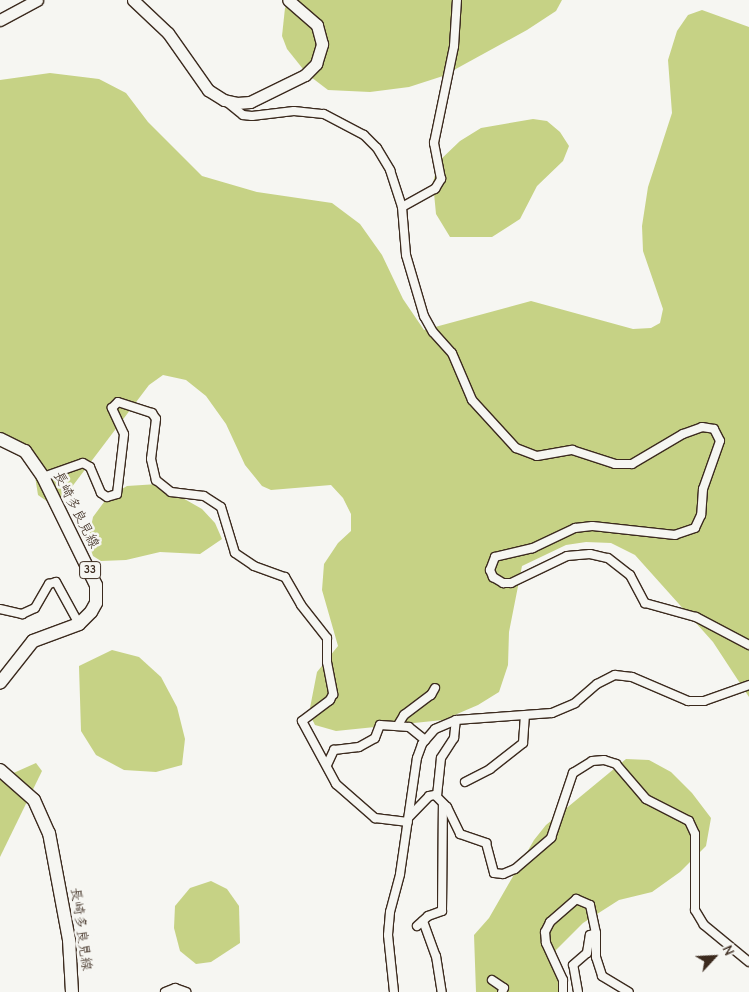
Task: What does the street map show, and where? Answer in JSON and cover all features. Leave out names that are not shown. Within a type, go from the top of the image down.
[{"type":"main road","name":"長崎多良見線","points":[[0,439],[25,451],[43,477],[96,585],[96,603],[91,612],[79,624],[33,641],[0,683]]},
{"type":"main road","name":"長崎多良見線","points":[[0,770],[34,800],[49,833],[69,940],[72,992]]},
{"type":"street","points":[[0,20],[37,0]]},
{"type":"street","points":[[133,0],[168,33],[208,90],[243,115],[314,111],[340,120],[364,134],[377,148],[390,170],[402,207],[406,255],[424,316],[433,332],[452,353],[472,400],[516,448],[537,456],[572,450],[615,464],[632,464],[683,434],[702,427],[714,429],[720,441],[703,489],[700,515],[695,528],[675,535],[592,526],[575,528],[533,548],[495,557],[490,570],[493,577],[503,583],[511,582],[567,556],[590,554],[608,558],[630,575],[645,603],[696,616],[749,645]]},
{"type":"street","points":[[224,100],[250,102],[305,75],[316,64],[322,44],[317,25],[288,0]]},
{"type":"street","points":[[402,207],[435,189],[441,179],[434,144],[454,46],[457,0]]},
{"type":"street","points":[[43,477],[83,463],[90,467],[101,493],[107,497],[117,494],[124,434],[112,408],[118,402],[152,413],[156,419],[151,459],[156,480],[172,492],[204,496],[221,507],[235,553],[254,566],[284,577],[306,612],[328,638],[327,662],[333,694],[330,700],[302,721],[341,790],[375,818],[408,820]]},
{"type":"street","points":[[0,608],[22,614],[35,608],[49,584],[56,582],[79,624]]},
{"type":"street","points":[[394,992],[388,935],[417,758],[425,740],[436,729],[456,720],[552,713],[575,702],[597,684],[615,675],[632,677],[688,701],[704,700],[749,685]]},
{"type":"street","points":[[398,725],[404,715],[431,695],[434,688]]},
{"type":"street","points":[[465,782],[490,769],[523,743],[525,716]]},
{"type":"street","points":[[436,796],[441,758],[454,738],[456,720]]},
{"type":"street","points":[[327,765],[334,750],[359,746],[375,738],[380,725],[409,727],[425,740]]},
{"type":"street","points":[[408,820],[429,796],[436,796],[444,804],[460,834],[486,843],[494,874],[503,874],[515,869],[551,838],[573,773],[592,761],[604,760],[616,764],[646,799],[689,822],[696,834],[695,910],[704,925],[749,962]]},
{"type":"street","points":[[442,992],[440,970],[420,924],[442,911],[444,804]]},
{"type":"street","points":[[563,992],[563,980],[546,943],[545,932],[550,922],[576,899],[583,899],[590,905],[596,933],[596,957],[602,976],[629,992]]},
{"type":"street","points":[[578,992],[572,965],[587,953],[590,935],[596,933]]},
{"type":"street","points":[[492,980],[504,988],[502,992]]},
{"type":"street","points":[[164,992],[175,988],[186,992]]},
{"type":"green space","points":[[291,0],[562,0],[556,11],[527,30],[443,76],[409,87],[370,92],[328,90],[307,74],[287,49],[282,36],[285,8]]},
{"type":"green space","points":[[702,10],[749,27],[749,697],[713,642],[635,555],[611,543],[586,542],[566,545],[522,566],[509,632],[508,665],[499,692],[478,705],[443,720],[336,731],[315,725],[309,713],[317,672],[338,646],[322,590],[324,564],[338,543],[351,531],[351,514],[343,498],[331,485],[271,490],[262,486],[245,465],[226,424],[206,396],[186,380],[163,375],[149,385],[65,496],[48,502],[38,495],[34,470],[23,445],[0,441],[0,80],[50,73],[99,79],[126,93],[148,122],[202,176],[257,192],[332,203],[360,224],[382,255],[403,299],[424,330],[531,301],[633,329],[651,328],[660,323],[663,309],[643,251],[642,226],[648,187],[672,113],[668,60],[677,31],[688,15]]},
{"type":"green space","points":[[533,119],[547,121],[560,132],[569,146],[563,161],[537,186],[520,219],[492,237],[450,237],[436,214],[433,183],[438,162],[460,141],[481,128]]},
{"type":"green space","points":[[158,484],[202,509],[215,523],[222,539],[200,554],[160,552],[126,560],[101,561],[93,556],[88,541],[93,517],[107,498],[127,486]]},
{"type":"green space","points":[[112,650],[139,657],[161,677],[177,707],[185,739],[182,765],[156,772],[124,770],[96,755],[81,731],[79,666]]},
{"type":"green space","points":[[626,759],[649,760],[671,772],[692,793],[711,818],[706,846],[680,872],[652,892],[619,900],[583,923],[556,950],[554,972],[566,992],[476,992],[474,935],[489,918],[534,840],[546,825]]},
{"type":"green space","points":[[36,763],[42,771],[0,857],[0,779]]},
{"type":"green space","points":[[211,881],[227,889],[239,906],[240,943],[211,962],[196,964],[180,951],[174,928],[175,906],[190,888]]}]
